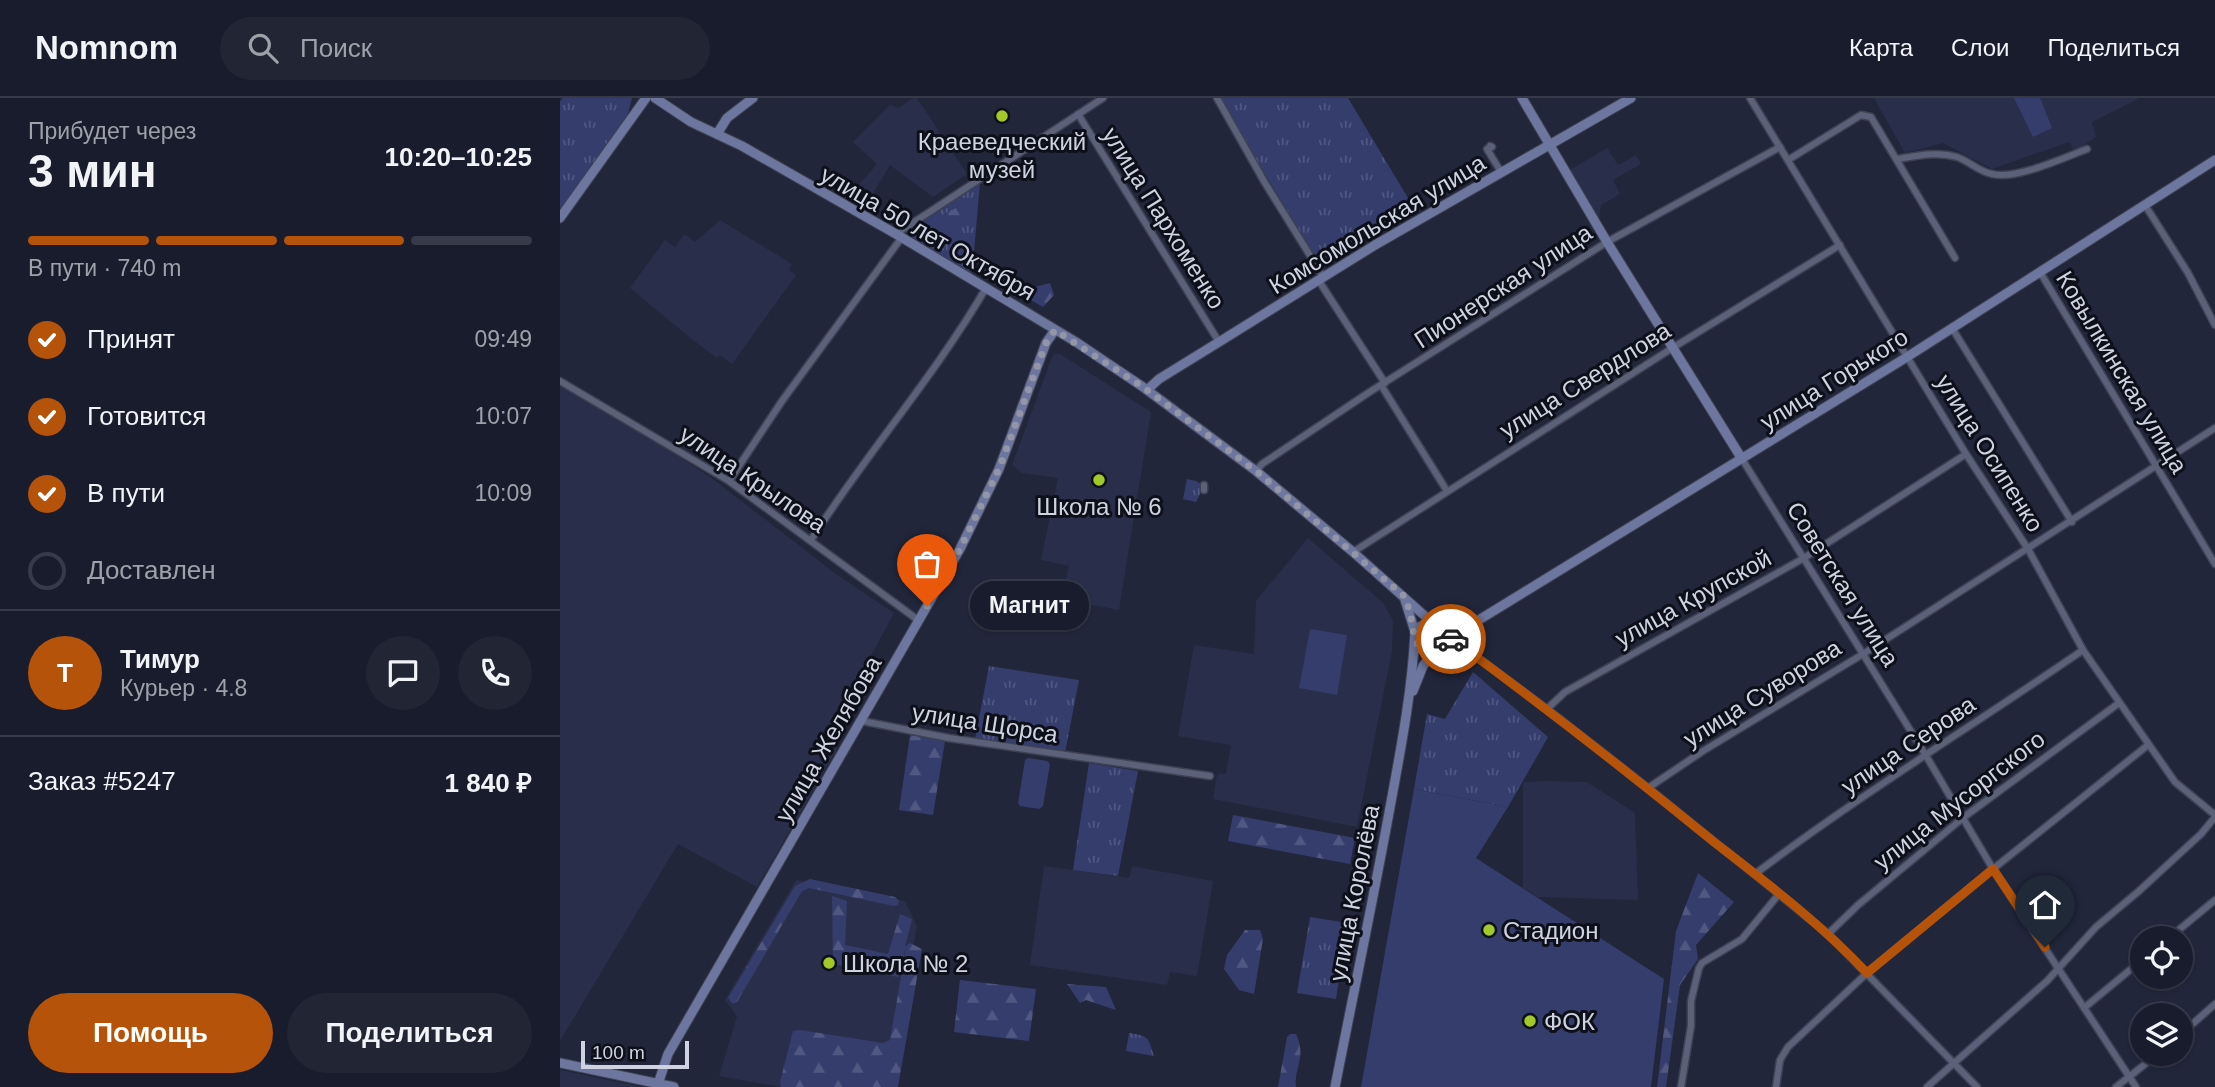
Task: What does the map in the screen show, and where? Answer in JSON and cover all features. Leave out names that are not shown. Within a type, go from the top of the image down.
[{"type":"main road","points":[[560,218],[646,98]]},
{"type":"main road","name":"улица 50 лет Октября","points":[[655,98],[681,116],[742,146],[899,236],[1055,330],[1147,390],[1256,471],[1437,626]]},
{"type":"main road","points":[[717,134],[727,118],[753,98]]},
{"type":"main road","name":"Советская улица","points":[[1522,98],[1607,242],[1742,459]]},
{"type":"main road","name":"Комсомольская улица","points":[[1147,390],[1159,379],[1375,245],[1631,98]]},
{"type":"main road","name":"улица Горького","points":[[1436,649],[1469,626],[1907,357],[2215,160]]},
{"type":"main road","name":"улица Желябова","points":[[658,1085],[663,1066],[675,1042],[963,543],[999,469],[1046,343],[1055,330]]},
{"type":"main road","points":[[1403,595],[1410,612],[1415,636],[1418,646],[1423,650],[1436,649],[1443,638],[1437,626],[1423,624],[1415,636]]},
{"type":"main road","name":"улица Горького","points":[[1437,626],[1452,632],[1469,626]]},
{"type":"main road","name":"улица Королёва","points":[[1335,1087],[1408,706],[1415,636]]},
{"type":"main road","name":"улица Королёва","points":[[1408,706],[1423,666],[1436,649]]},
{"type":"main road","points":[[560,1063],[674,1087]]},
{"type":"street","points":[[729,481],[899,236],[1102,98]]},
{"type":"street","points":[[1217,98],[1321,280],[1447,491]]},
{"type":"street","name":"улица Осипенко","points":[[1750,98],[1966,454],[2028,549],[2083,650],[2175,782],[2215,816]]},
{"type":"street","name":"улица Пархоменко","points":[[1078,114],[1219,342]]},
{"type":"street","points":[[1788,160],[1861,115],[1871,117],[1955,258]]},
{"type":"street","points":[[1490,146],[1492,147],[1488,149],[1501,172]]},
{"type":"street","name":"Пионерская улица","points":[[1256,471],[1272,456],[1607,242],[1780,147]]},
{"type":"street","points":[[1897,159],[1937,153],[1958,158],[1990,174],[2001,175],[2040,167],[2087,149]]},
{"type":"street","points":[[2145,205],[2188,273],[2215,325]]},
{"type":"street","name":"улица Свердлова","points":[[1353,552],[1674,347],[1840,245]]},
{"type":"street","name":"Ковылкинская улица","points":[[2040,272],[2215,564]]},
{"type":"street","points":[[811,540],[843,489],[963,327],[986,288]]},
{"type":"street","points":[[1952,328],[2072,522]]},
{"type":"street","name":"улица Крылова","points":[[560,381],[729,481],[918,620]]},
{"type":"street","name":"улица Суворова","points":[[1648,788],[1703,751],[2072,522],[2215,428]]},
{"type":"street","name":"улица Крупской","points":[[1547,709],[1565,692],[1804,558],[1966,454]]},
{"type":"street","name":"Советская улица","points":[[1742,459],[1964,817],[1993,869],[2136,1087]]},
{"type":"street","points":[[1453,637],[1648,788],[1828,934],[1977,1087]]},
{"type":"street","name":"улица Серова","points":[[1755,874],[1925,754],[2002,707],[2083,650]]},
{"type":"street","name":"улица Мусоргского","points":[[1828,934],[1858,905],[1964,817],[2119,703]]},
{"type":"street","name":"улица Щорса","points":[[862,721],[949,738],[1210,776]]},
{"type":"street","points":[[1776,1087],[1780,1060],[1788,1047],[1867,973],[2148,745]]},
{"type":"street","points":[[1927,1087],[2047,981],[2096,927],[2139,891],[2200,834],[2215,816]]},
{"type":"street","points":[[1681,1087],[1691,1026],[1690,1001],[1699,968],[1702,963],[1742,939],[1779,894]]},
{"type":"street","points":[[2184,926],[2215,900]]},
{"type":"street","points":[[2084,1008],[2130,970]]},
{"type":"street","points":[[2193,1023],[2215,1004]]},
{"type":"street","points":[[2116,1087],[2142,1066]]},
{"type":"shaded area","points":[[917,98],[967,174],[933,197],[890,165],[872,195],[859,185],[877,164],[853,142],[890,105],[899,108]]},
{"type":"shaded area","points":[[1874,98],[2138,99],[2092,122],[2096,137],[2074,151],[2069,142],[1992,169],[1943,143],[1905,153]]},
{"type":"shaded area","points":[[1607,148],[1618,165],[1636,155],[1641,164],[1613,180],[1620,194],[1601,205],[1599,218],[1570,170]]},
{"type":"shaded area","points":[[720,220],[792,264],[789,270],[796,275],[732,364],[720,355],[717,358],[694,341],[630,288],[665,240],[675,247],[684,234],[695,242]]},
{"type":"shaded area","name":"Школа № 6","points":[[1055,354],[1060,354],[1151,412],[1119,610],[1061,599],[1069,566],[1041,560],[1058,478],[1022,473],[1012,465]]},
{"type":"shaded area","points":[[560,386],[638,430],[713,479],[836,574],[894,613],[836,720],[839,723],[829,741],[837,745],[837,749],[757,887],[678,844],[560,1041]]},
{"type":"shaded area","points":[[1308,538],[1383,603],[1393,620],[1392,651],[1357,827],[1213,799],[1217,774],[1226,774],[1231,745],[1178,736],[1194,645],[1254,654],[1256,601]]},
{"type":"shaded area","points":[[1545,781],[1587,782],[1635,813],[1638,900],[1538,897],[1523,888],[1523,784]]},
{"type":"shaded area","points":[[1044,866],[1129,878],[1132,866],[1213,881],[1197,976],[1170,972],[1167,985],[1030,965]]},
{"type":"shaded area","name":"Школа № 2","points":[[796,880],[905,901],[917,926],[888,1087],[781,1087],[719,1076],[737,1016],[725,1000]]},
{"type":"shaded area","points":[[560,1070],[636,1086],[639,1087],[560,1087]]},
{"type":"green space","points":[[563,98],[632,98],[628,114],[560,211],[560,101]]},
{"type":"green space","points":[[1219,98],[1348,98],[1414,208],[1320,265]]},
{"type":"green space","points":[[2014,98],[2040,98],[2052,128],[2033,137]]},
{"type":"green space","points":[[980,183],[972,274],[912,238],[910,234],[918,225]]},
{"type":"green space","points":[[956,208],[969,211],[953,231],[939,222],[942,215]]},
{"type":"green space","points":[[983,259],[1027,289],[1050,283],[1054,295],[1043,307],[979,271]]},
{"type":"green space","points":[[1187,479],[1204,486],[1196,502],[1183,499]]},
{"type":"green space","points":[[1310,629],[1347,635],[1337,695],[1299,688]]},
{"type":"green space","points":[[989,666],[1079,680],[1065,753],[975,739]]},
{"type":"green space","points":[[1473,672],[1548,737],[1508,807],[1414,789],[1427,714],[1445,719]]},
{"type":"green space","points":[[910,735],[945,741],[933,815],[899,810]]},
{"type":"green space","points":[[1028,758],[1047,761],[1050,764],[1043,806],[1039,809],[1020,806],[1018,803],[1025,760]]},
{"type":"green space","points":[[1089,763],[1138,771],[1118,876],[1073,870]]},
{"type":"green space","name":"Стадион","points":[[1414,789],[1508,807],[1476,858],[1664,979],[1651,1087],[1361,1087]]},
{"type":"green space","points":[[1233,815],[1355,838],[1350,864],[1228,841]]},
{"type":"green space","points":[[1698,873],[1734,902],[1696,945],[1698,959],[1680,985],[1666,1087],[1657,1087],[1676,931]]},
{"type":"green space","points":[[810,879],[895,897],[899,901],[898,905],[809,888],[802,891],[737,1002],[733,1004],[728,998],[795,886]]},
{"type":"green space","points":[[832,896],[847,901],[845,945],[888,954],[900,914],[912,919],[905,947],[910,943],[922,949],[898,1087],[781,1087],[793,1031],[883,1043],[890,1040],[906,948],[898,977],[833,964]]},
{"type":"green space","points":[[1310,917],[1348,923],[1336,999],[1297,993]]},
{"type":"green space","points":[[1245,930],[1260,930],[1263,939],[1254,994],[1239,990],[1224,969],[1227,955]]},
{"type":"green space","points":[[960,980],[1036,989],[1029,1041],[954,1032]]},
{"type":"green space","points":[[1067,984],[1106,987],[1116,1010],[1086,1000],[1080,1003]]},
{"type":"green space","points":[[1129,1033],[1147,1038],[1154,1056],[1126,1051]]},
{"type":"green space","points":[[1296,1034],[1300,1049],[1296,1087],[1278,1087],[1287,1037]]},
{"type":"way so far","points":[[927,606],[960,549],[999,469],[1046,343],[1055,330],[1143,387],[1256,471],[1403,595],[1408,604],[1415,643],[1420,649],[1435,650],[1451,639]]},
{"type":"place","name":"Краеведческий музей","points":[[1002,116]]},
{"type":"place","name":"Школа № 6","points":[[1099,480]]},
{"type":"place","name":"Магнит","points":[[927,606]]},
{"type":"place","name":"Стадион","points":[[1489,930]]},
{"type":"place","name":"Школа № 2","points":[[829,963]]},
{"type":"place","name":"ФОК","points":[[1530,1021]]},
{"type":"route","points":[[1451,639],[1453,637],[1572,728],[1755,874],[1828,934],[1867,973],[1993,869],[2045,947]]}]
